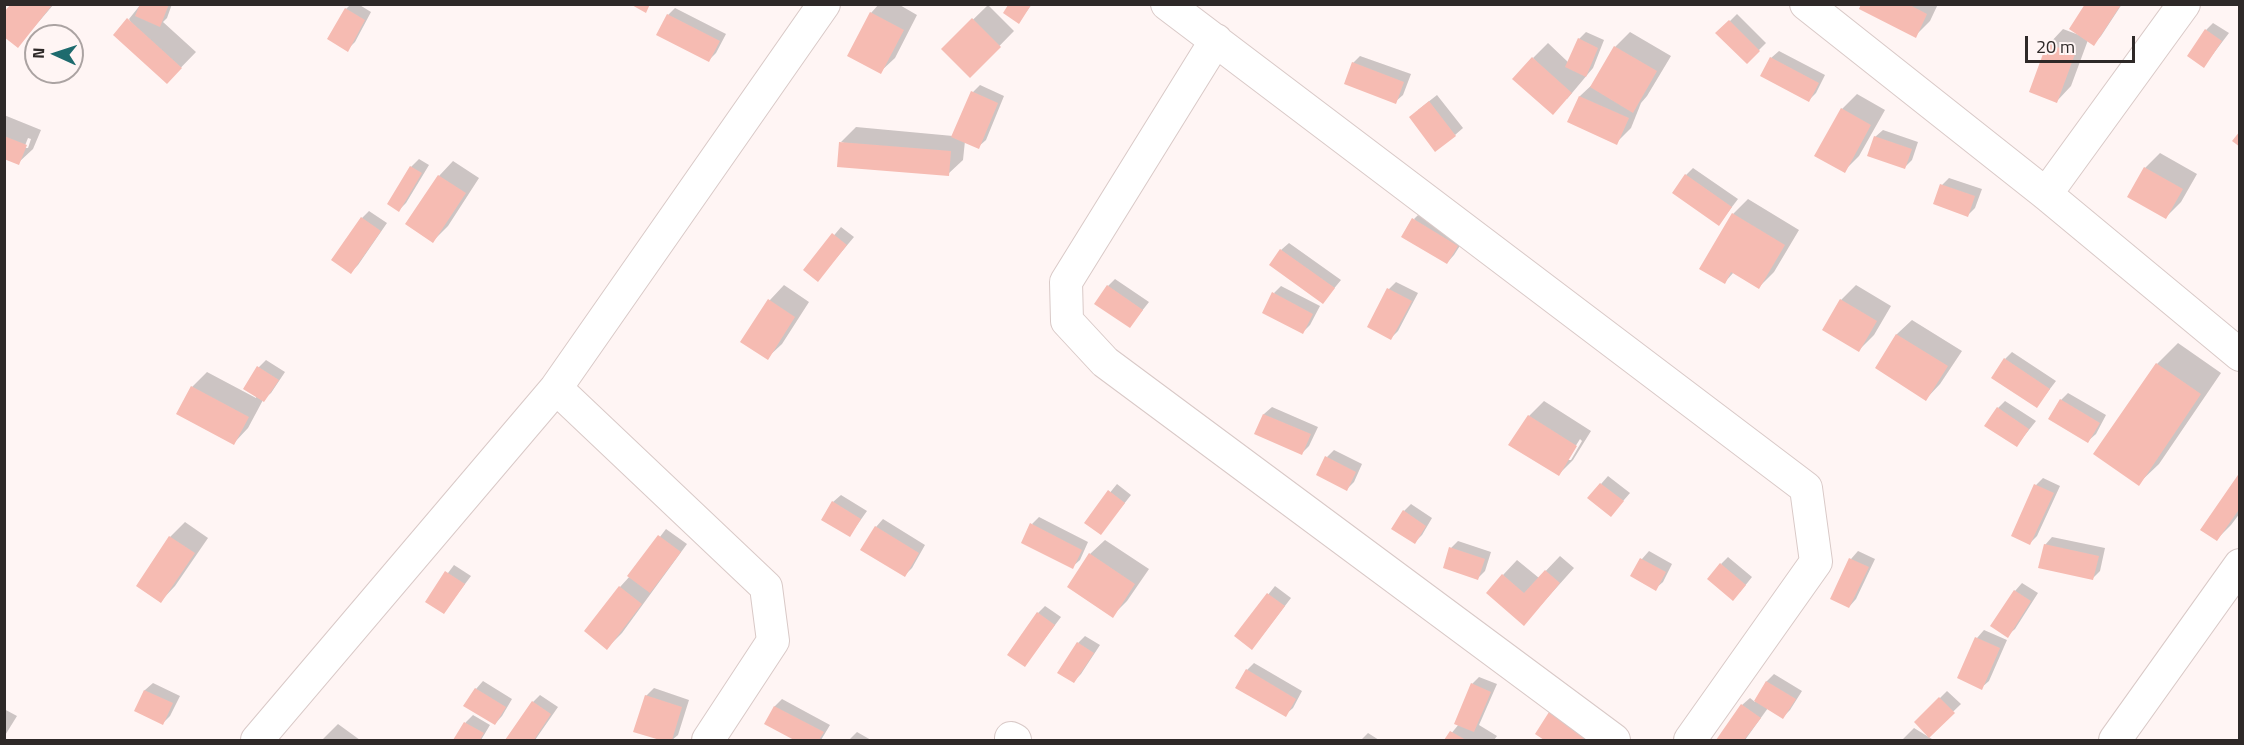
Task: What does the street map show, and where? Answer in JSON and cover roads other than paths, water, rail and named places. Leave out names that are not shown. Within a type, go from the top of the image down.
[{"type":"street","points":[[257,741],[556,388],[824,4]]},
{"type":"street","points":[[1167,4],[1806,488],[1816,562],[1690,741]]},
{"type":"street","points":[[1806,4],[2046,194],[2240,355]]},
{"type":"street","points":[[2046,194],[2184,4]]},
{"type":"street","points":[[1215,40],[1066,282],[1067,321],[1105,362],[1614,741]]},
{"type":"street","points":[[556,388],[766,587],[773,641],[708,741]]},
{"type":"street","points":[[2115,741],[2240,565]]}]
